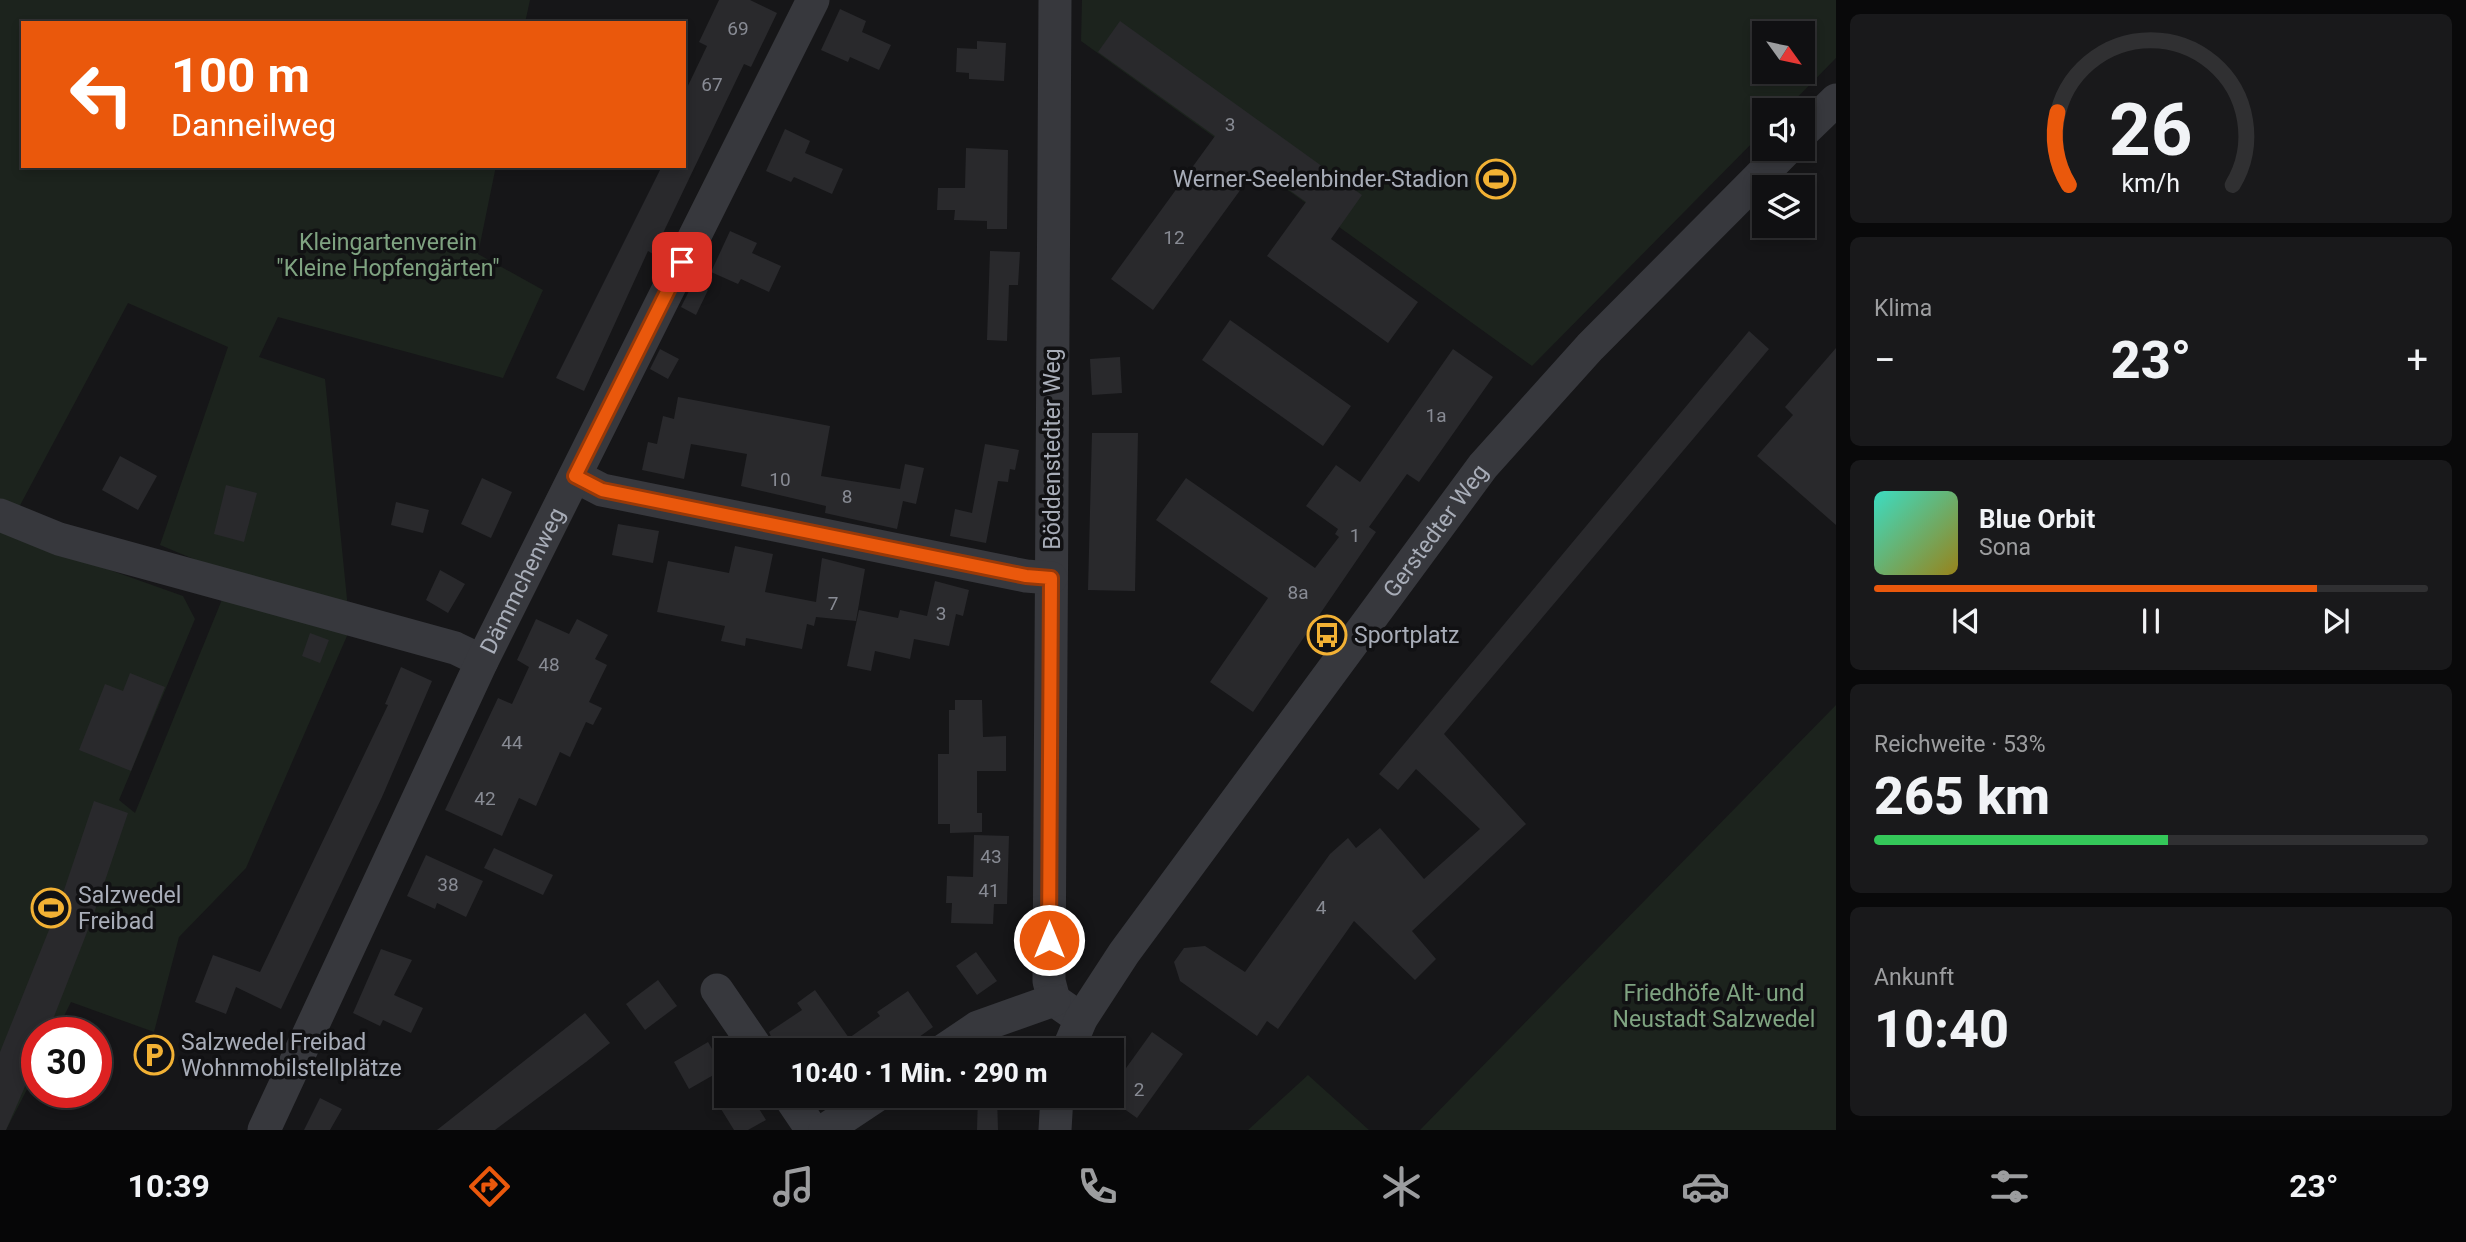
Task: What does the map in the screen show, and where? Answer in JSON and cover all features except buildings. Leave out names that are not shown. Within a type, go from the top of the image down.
[{"type":"street","name":"Dämmchenweg","points":[[264,1130],[482,661],[813,0]]},
{"type":"street","name":"Böddenstedter Weg","points":[[1055,0],[1049,981],[1067,1009]]},
{"type":"street","points":[[1815,120],[1836,100]]},
{"type":"street","name":"Gerstedter Weg","points":[[1067,1009],[1156,909],[1483,466],[1590,347],[1775,161]]},
{"type":"street","points":[[575,476],[602,490],[1026,576],[1051,578]]},
{"type":"street","points":[[0,515],[59,540],[455,648],[482,661]]},
{"type":"street","points":[[717,990],[750,1038]]},
{"type":"street","points":[[962,1038],[978,1027],[1067,1009],[1068,1038]]},
{"type":"street","points":[[797,1108],[812,1130]]},
{"type":"street","points":[[825,1130],[858,1108]]},
{"type":"street","points":[[1055,1130],[1056,1108]]},
{"type":"green space","name":"Kleingartenverein \"Kleine Hopfengärten\"","points":[[0,0],[530,0],[525,21],[21,21],[21,168],[496,168],[478,254],[543,290],[503,378],[278,317],[259,357],[325,379],[350,629],[246,868],[179,937],[154,1032],[71,1002],[64,1017],[21,1017],[21,1101],[6,1130],[0,1128],[0,531],[183,596],[195,619],[119,800],[135,813],[232,575],[160,545],[228,347],[128,303],[17,511],[0,504]]},
{"type":"green space","name":"Werner-Seelenbinder-Stadion","points":[[1082,0],[1836,0],[1836,58],[1815,79],[1815,21],[1752,21],[1752,84],[1810,84],[1797,98],[1752,98],[1752,143],[1532,366],[1081,41]]},
{"type":"green space","name":"Friedhöfe Alt- und Neustadt Salzwedel","points":[[1836,705],[1836,1130],[1420,1130]]},
{"type":"green space","points":[[1308,1075],[1369,1130],[1248,1130]]},
{"type":"place","name":"Werner-Seelenbinder-Stadion","points":[[1496,179]]},
{"type":"place","name":"Sportplatz","points":[[1327,635]]},
{"type":"place","name":"Salzwedel Freibad","points":[[51,908]]},
{"type":"place","name":"Salzwedel Freibad Wohnmobilstellplätze","points":[[154,1055]]},
{"type":"route","points":[[682,262],[575,476],[602,490],[1026,576],[1051,578],[1049,940]]}]
